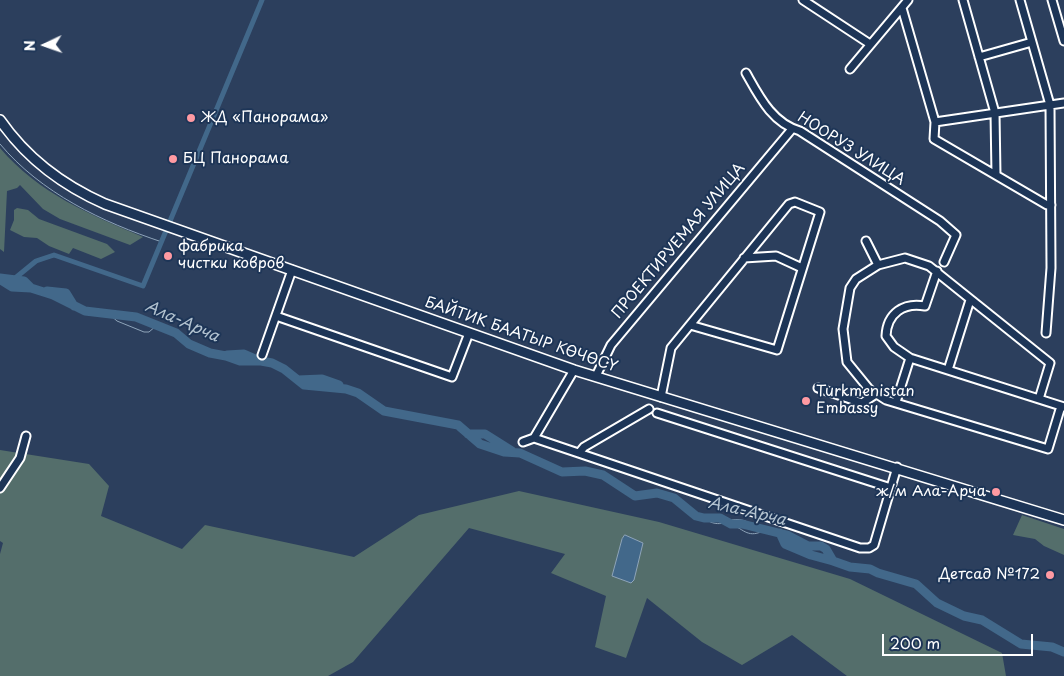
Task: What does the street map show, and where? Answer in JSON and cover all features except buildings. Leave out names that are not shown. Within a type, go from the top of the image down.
[{"type":"main road","name":"БАЙТИК БААТЫР КӨЧӨСҮ","points":[[0,120],[24,150],[44,169],[66,184],[105,204],[574,370],[1064,520]]},
{"type":"street","points":[[803,0],[870,44]]},
{"type":"street","points":[[962,0],[995,113],[996,175]]},
{"type":"street","points":[[1020,0],[1050,105],[1052,268],[1046,333]]},
{"type":"street","points":[[1052,0],[1064,41]]},
{"type":"street","points":[[850,69],[904,3]]},
{"type":"street","points":[[904,3],[935,122],[934,139],[1047,205],[1051,205]]},
{"type":"street","points":[[979,57],[1032,42]]},
{"type":"street","name":"НООРУЗ УЛИЦА","points":[[746,73],[766,108],[792,129],[800,131],[940,221],[956,235],[944,262]]},
{"type":"street","points":[[935,122],[1064,103]]},
{"type":"street","name":"ПРОЕКТИРУЕМАЯ УЛИЦА","points":[[596,376],[611,344],[792,129]]},
{"type":"street","points":[[661,397],[666,364],[671,348],[789,204],[795,202],[820,212],[777,350],[690,325]]},
{"type":"street","points":[[866,241],[878,265]]},
{"type":"street","points":[[744,258],[776,256],[802,268]]},
{"type":"street","points":[[937,271],[925,306],[916,305],[901,308],[888,325],[886,336],[889,341],[910,358],[1039,399],[1062,406],[1048,449],[896,402],[876,394],[860,379],[847,362],[844,352],[843,329],[850,288],[856,279],[878,265],[905,258],[912,259],[937,271],[970,300],[1050,363],[1039,399]]},
{"type":"street","points":[[262,355],[292,270]]},
{"type":"street","points":[[948,370],[970,300]]},
{"type":"street","points":[[276,316],[452,377],[469,333]]},
{"type":"street","points":[[896,402],[910,358]]},
{"type":"street","points":[[534,438],[574,370]]},
{"type":"street","points":[[818,388],[862,403],[876,394]]},
{"type":"street","points":[[580,453],[584,447],[649,409]]},
{"type":"street","points":[[657,413],[891,488]]},
{"type":"street","points":[[0,488],[20,458],[26,436]]},
{"type":"street","points":[[523,442],[534,438],[860,548],[869,548],[874,545],[897,468]]},
{"type":"green space","points":[[0,148],[31,178],[48,190],[85,211],[143,237],[130,245],[60,219],[43,209],[20,185],[7,191],[4,252],[0,249]]},
{"type":"green space","points":[[17,208],[28,210],[39,219],[107,244],[115,252],[101,259],[73,248],[69,254],[49,246],[37,238],[24,237],[10,230],[14,220],[14,210]]},
{"type":"green space","points":[[0,450],[89,464],[109,486],[101,516],[182,549],[205,525],[354,557],[419,515],[519,491],[659,522],[850,579],[1002,653],[1006,676],[847,676],[792,635],[742,665],[702,642],[647,598],[626,658],[595,647],[606,596],[551,573],[565,554],[469,528],[353,662],[328,676],[0,676],[0,554],[3,543],[0,541]]},
{"type":"green space","points":[[1022,515],[1064,529],[1064,555],[1044,546],[1035,539],[1013,535]]},
{"type":"water","points":[[625,535],[643,543],[634,580],[631,583],[612,576],[622,539]]},
{"type":"waterway","points":[[14,279],[36,261],[54,255],[143,286],[262,0]]},
{"type":"waterway","points":[[0,144],[34,177],[74,204],[117,225],[162,242]]},
{"type":"waterway","name":"Ала-Арча","points":[[0,278],[24,281],[31,288],[53,295],[85,311],[136,317],[176,333],[189,344],[210,353],[240,361],[272,363],[284,369],[304,385],[346,389],[358,393],[384,411],[458,425],[480,444],[504,452],[520,453],[562,472],[585,471],[603,475],[635,496],[657,493],[674,498],[696,516],[720,518],[731,524],[742,524],[787,535],[808,546],[821,546],[826,549],[833,561],[850,567],[870,569],[916,584],[937,603],[964,616],[982,620],[1021,644],[1052,647],[1064,652]]},
{"type":"waterway","points":[[1,280],[12,287],[31,288]]},
{"type":"waterway","points":[[47,291],[66,293],[74,306]]},
{"type":"waterway","points":[[109,314],[117,321],[144,332],[149,332],[157,325]]},
{"type":"waterway","points":[[227,355],[244,354],[260,361]]},
{"type":"waterway","points":[[298,380],[322,379],[339,385]]},
{"type":"waterway","points":[[468,434],[485,434],[512,451]]},
{"type":"waterway","name":"Ала-Арча","points":[[484,446],[502,444]]},
{"type":"waterway","name":"Ала-Арча","points":[[704,518],[712,523],[731,524],[750,534],[765,530]]},
{"type":"waterway","points":[[728,521],[744,520],[757,528]]},
{"type":"waterway","points":[[780,533],[785,544],[811,555],[833,561]]},
{"type":"place","name":"ЖД «Панорама»","points":[[191,118]]},
{"type":"place","name":"БЦ Панорама","points":[[173,159]]},
{"type":"place","name":"фабрика чистки ковров","points":[[168,256]]},
{"type":"place","name":"Turkmenistan Embassy","points":[[806,401]]},
{"type":"place","name":"ж/м Ала-Арча","points":[[996,492]]},
{"type":"place","name":"Детсад №172","points":[[1050,575]]}]
